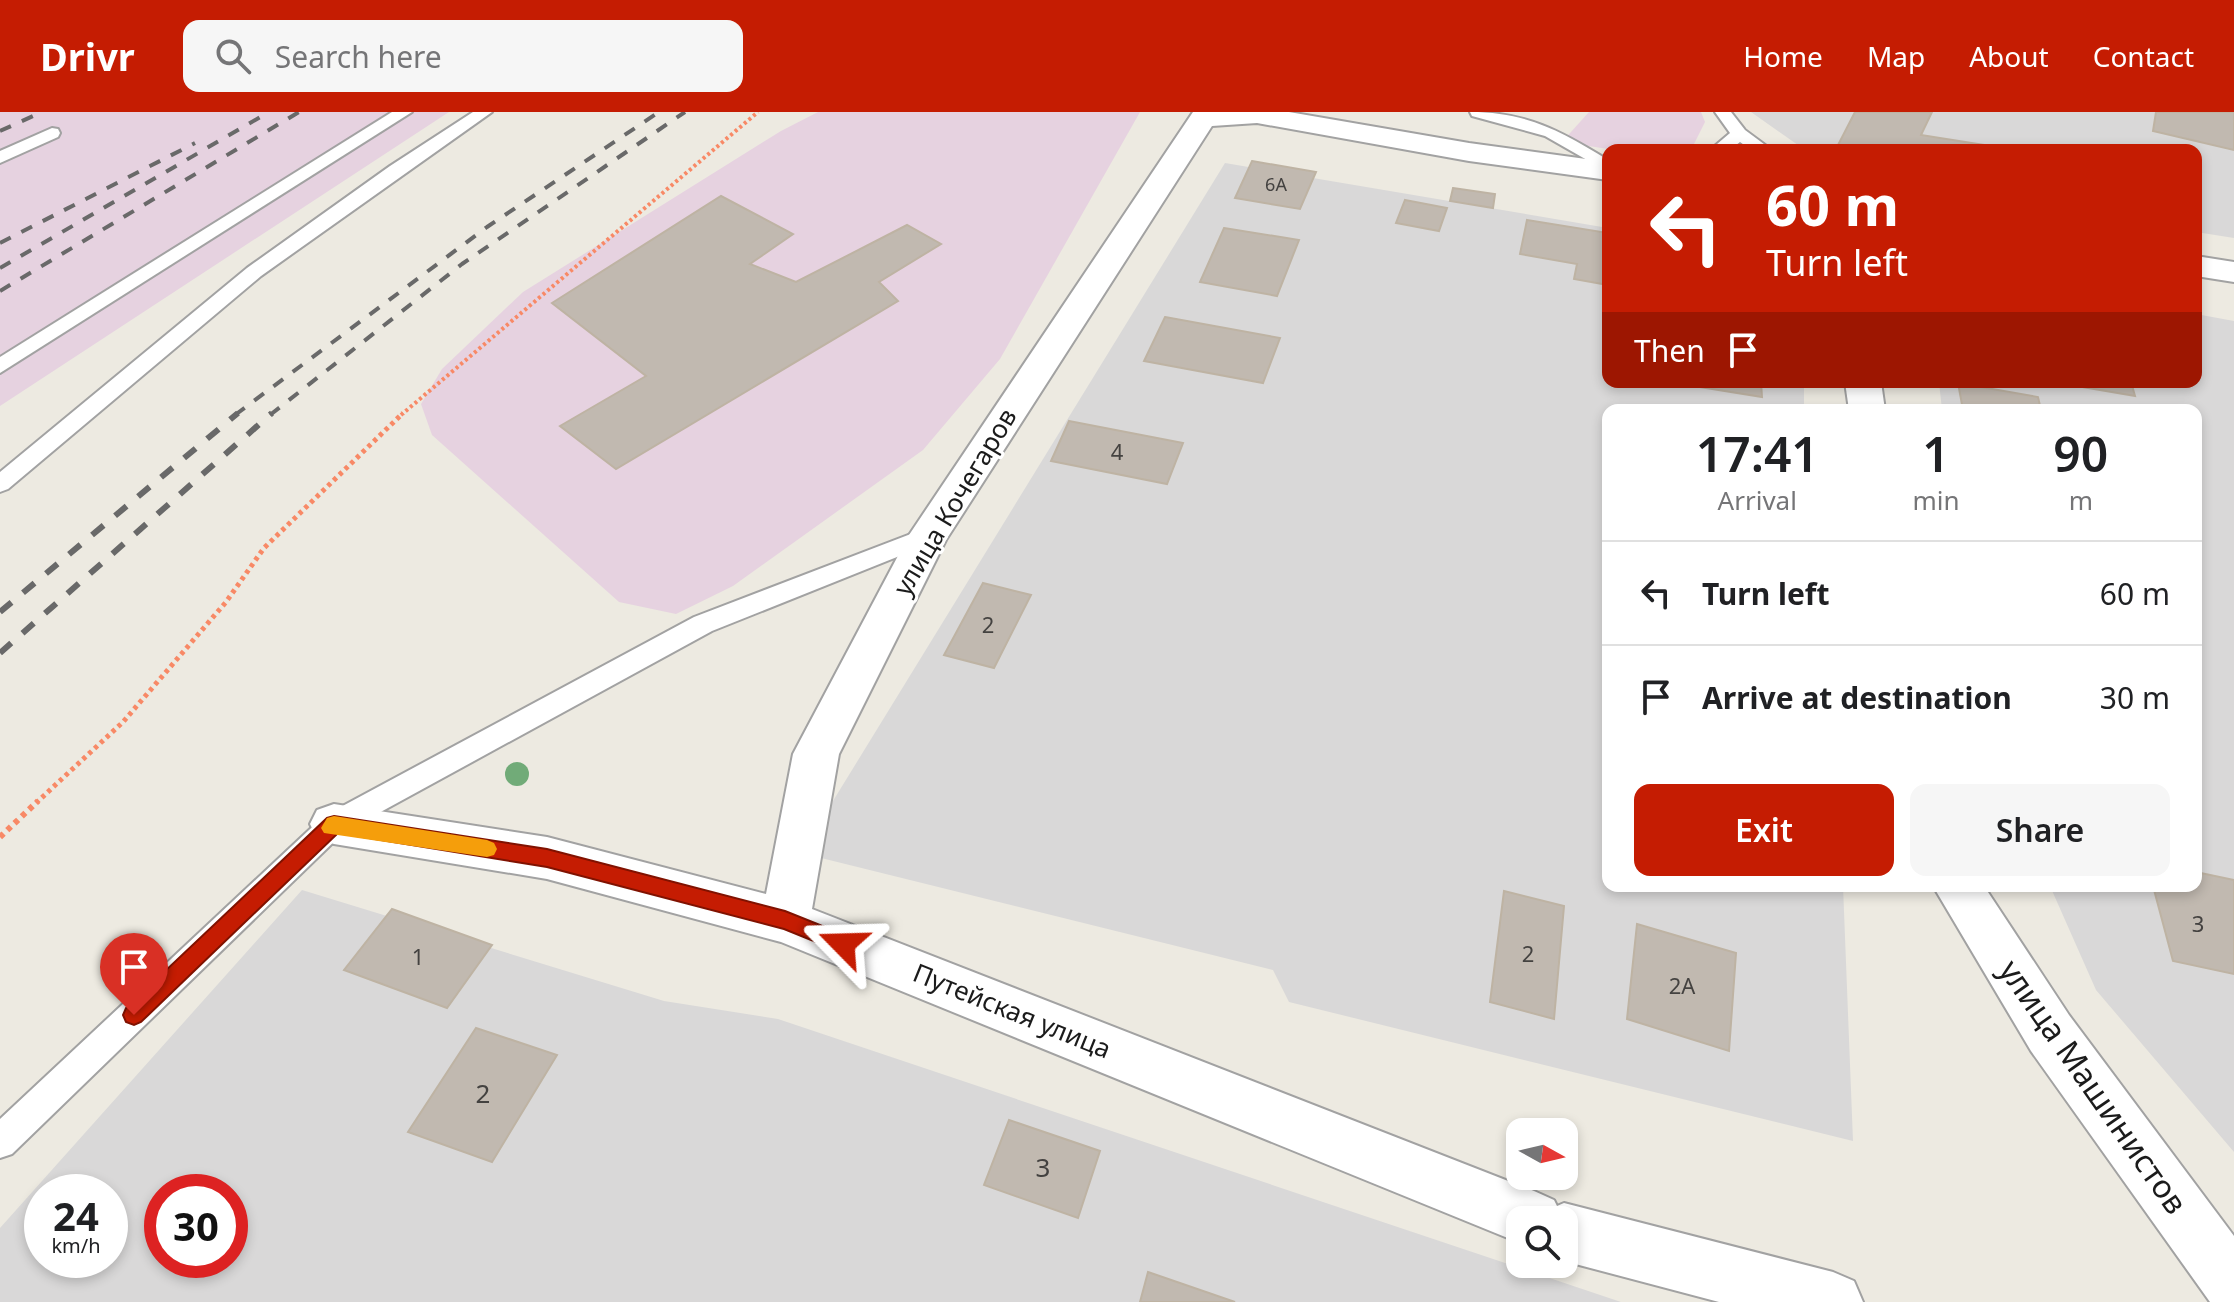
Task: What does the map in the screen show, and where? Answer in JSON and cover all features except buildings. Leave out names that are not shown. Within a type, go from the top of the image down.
[{"type":"street","name":"улица Кочегаров","points":[[785,921],[816,754],[929,535],[1203,118],[1257,115],[1469,152],[1602,168]]},
{"type":"street","points":[[2202,267],[2234,272]]},
{"type":"street","name":"Путейская улица","points":[[334,824],[547,858],[785,921],[1506,1209]]},
{"type":"street","name":"улица Машинистов","points":[[1961,892],[2050,1033],[2234,1285]]},
{"type":"street","points":[[1578,1236],[1833,1302]]},
{"type":"lane","points":[[0,366],[404,112]]},
{"type":"lane","points":[[0,484],[254,272],[396,170],[484,112]]},
{"type":"lane","points":[[1478,112],[1534,119],[1602,165]]},
{"type":"lane","points":[[1723,112],[1739,134],[1754,144]]},
{"type":"lane","points":[[0,158],[52,133]]},
{"type":"lane","points":[[1726,144],[1739,134]]},
{"type":"lane","points":[[0,1142],[334,824],[703,624],[929,535]]},
{"type":"path","points":[[0,837],[123,722],[226,602],[264,548],[391,423],[758,112]]},
{"type":"shaded area","points":[[0,112],[449,112],[0,406]]},
{"type":"shaded area","points":[[818,112],[1140,112],[1000,359],[923,450],[733,586],[676,614],[619,602],[432,435],[421,404],[442,369],[523,292],[781,131]]},
{"type":"shaded area","points":[[1589,112],[1701,112],[1705,122],[1694,144],[1602,144],[1602,148],[1562,142]]},
{"type":"shaded area","points":[[1751,112],[2234,112],[2234,238],[2202,233],[2202,144],[1796,144]]},
{"type":"shaded area","points":[[1225,163],[1602,227],[1602,388],[1804,388],[1804,404],[1602,404],[1602,892],[1843,892],[1853,1141],[1289,1002],[1273,970],[801,853]]},
{"type":"shaded area","points":[[2202,315],[2234,321],[2234,1152],[2096,990],[2053,892],[2202,892],[2202,404],[1941,404],[1940,388],[2202,388]]},
{"type":"shaded area","points":[[302,890],[664,1001],[778,1019],[1506,1263],[1506,1278],[1550,1278],[1621,1302],[0,1302],[0,1228],[24,1201],[24,1278],[128,1278],[128,1174],[48,1174]]},
{"type":"railway","points":[[0,131],[42,112]]},
{"type":"railway","points":[[0,268],[269,112]]},
{"type":"railway","points":[[0,291],[299,112]]},
{"type":"railway","points":[[235,415],[487,227],[659,112]]},
{"type":"railway","points":[[270,415],[462,264],[685,112]]},
{"type":"railway","points":[[0,243],[195,143]]},
{"type":"railway","points":[[0,612],[238,413]]},
{"type":"railway","points":[[0,653],[272,413]]},
{"type":"slow traffic","points":[[331,828],[334,824],[487,849]]},
{"type":"route","points":[[134,1015],[334,824],[547,858],[785,921],[843,944]]}]
